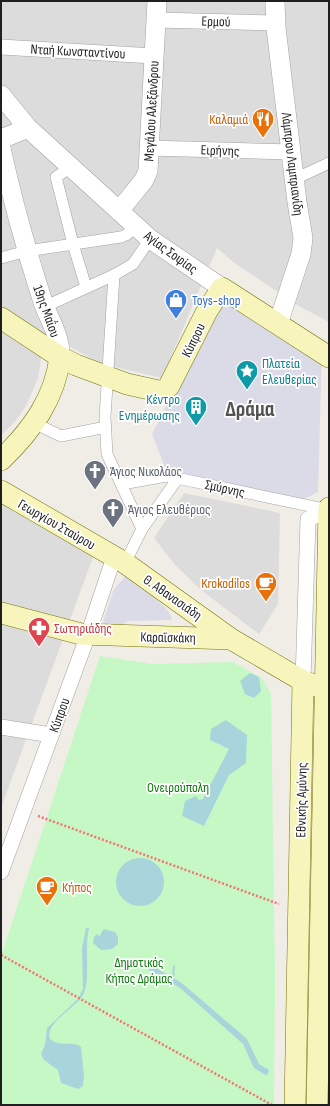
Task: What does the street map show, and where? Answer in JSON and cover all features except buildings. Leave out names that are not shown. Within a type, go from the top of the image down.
[{"type":"main road","name":"Αγίας Σοφίας","points":[[222,288],[329,357]]},
{"type":"main road","name":"Κύπρου","points":[[107,377],[150,390],[164,391],[170,386],[207,311],[222,288]]},
{"type":"main road","points":[[1,318],[60,357],[107,377]]},
{"type":"main road","name":"19ης Μαΐου","points":[[1,460],[34,424],[51,388],[60,357]]},
{"type":"main road","name":"Γεωργίου Σταύρου","points":[[1,492],[119,560]]},
{"type":"main road","name":"Εθνικής Αμύνης","points":[[317,1105],[324,891],[329,510]]},
{"type":"main road","name":"Θ. Αθανασιάδη","points":[[119,560],[231,638]]},
{"type":"main road","name":"Καραϊσκάκη","points":[[1,613],[58,629],[88,635],[231,638],[303,680],[327,689]]},
{"type":"main road","name":"Εθνικής Αμύνης","points":[[295,1105],[303,680]]},
{"type":"street","name":"Λάμπρου Λαμπριανίδη","points":[[276,1],[276,23],[294,179],[303,242],[278,324]]},
{"type":"street","name":"Ερμού","points":[[157,10],[276,23]]},
{"type":"street","name":"Μεγάλου Αλεξάνδρου","points":[[119,211],[146,176],[157,10]]},
{"type":"street","name":"Νταή Κωνσταντίνου","points":[[1,47],[154,56]]},
{"type":"street","name":"Αγίας Σοφίας","points":[[1,95],[28,128],[144,233],[222,288]]},
{"type":"street","points":[[1,139],[28,128]]},
{"type":"street","name":"19ης Μαΐου","points":[[1,148],[4,179],[44,307],[56,331],[60,357]]},
{"type":"street","name":"Ειρήνης","points":[[149,148],[292,152]]},
{"type":"street","points":[[294,179],[329,164]]},
{"type":"street","points":[[71,167],[56,177],[73,244],[86,287]]},
{"type":"street","points":[[1,258],[27,251],[144,233],[133,264],[44,307]]},
{"type":"street","points":[[114,274],[107,377],[107,454],[142,529]]},
{"type":"street","points":[[34,424],[61,436],[106,427]]},
{"type":"street","name":"Σμύρνης","points":[[122,484],[167,476],[329,510]]},
{"type":"street","points":[[119,560],[178,478]]},
{"type":"street","name":"Εθνικής Αμύνης","points":[[303,680],[308,519],[329,510]]},
{"type":"street","name":"Κύπρου","points":[[1,872],[5,848],[24,810],[88,635],[119,560]]},
{"type":"street","points":[[1,727],[51,735]]},
{"type":"street","points":[[299,887],[324,891]]},
{"type":"path","points":[[24,810],[298,910]]},
{"type":"path","points":[[1,955],[272,1105]]},
{"type":"shaded area","points":[[1,1],[329,1],[329,322],[297,305],[233,262],[217,248],[162,378],[115,367],[94,360],[45,333],[38,378],[26,406],[14,423],[1,435]]},
{"type":"shaded area","name":"Πλατεία Ελευθερίας","points":[[219,304],[240,307],[322,347],[318,492],[302,500],[170,473],[165,467],[152,434]]},
{"type":"shaded area","points":[[184,493],[280,513],[278,604],[259,634],[201,590],[176,566],[154,538]]},
{"type":"shaded area","points":[[1,504],[93,557],[1,808]]},
{"type":"shaded area","points":[[128,574],[139,582],[169,612],[172,620],[128,621],[119,626],[107,626],[103,622],[114,589]]},
{"type":"green space","name":"Δημοτικός Κήπος Δράμας","points":[[100,656],[152,664],[233,662],[262,678],[271,694],[275,978],[274,1105],[1,1105],[1,956]]},
{"type":"water","points":[[250,673],[259,677],[261,691],[254,698],[245,694],[240,681]]},
{"type":"water","points":[[226,720],[247,735],[246,763],[229,775],[204,826],[182,816],[185,801],[196,796],[199,800],[203,799],[229,749],[210,740],[211,729]]},
{"type":"water","points":[[140,858],[149,860],[157,865],[162,873],[164,882],[162,891],[157,899],[149,904],[140,906],[131,904],[123,899],[118,891],[116,882],[118,873],[123,865],[131,860]]},
{"type":"water","points":[[86,928],[89,928],[87,945],[87,981],[83,995],[56,1021],[49,1033],[50,1039],[54,1042],[74,1044],[81,1047],[84,1076],[83,1086],[78,1089],[61,1083],[58,1070],[44,1060],[41,1054],[45,1045],[47,1028],[78,999],[83,989],[82,948]]},
{"type":"water","points":[[104,929],[115,932],[118,937],[118,944],[112,949],[101,950],[93,943],[94,937],[97,934],[100,937]]},
{"type":"water","points":[[147,963],[172,977],[173,965],[175,966],[174,978],[247,1039],[259,1064],[269,1070],[267,1076],[254,1068],[243,1044],[180,988],[144,967]]},
{"type":"place","name":"Καλαμιά","points":[[263,138]]},
{"type":"place","name":"Toys-shop","points":[[176,320]]},
{"type":"place","name":"Πλατεία Ελευθερίας","points":[[247,390]]},
{"type":"place","name":"Κέντρο Ενημέρωσης","points":[[196,426]]},
{"type":"place","name":"Άγιος Νικολάος","points":[[95,490]]},
{"type":"place","name":"Άγιος Ελευθέριος","points":[[113,528]]},
{"type":"place","name":"Krokodilos","points":[[266,602]]},
{"type":"place","name":"Σωτηριάδης","points":[[39,648]]},
{"type":"place","name":"Κήπος","points":[[47,906]]},
{"type":"district","name":"Δράμα","points":[[250,408]]},
{"type":"park label","name":"Ονειρούπολη","points":[[178,787]]}]
